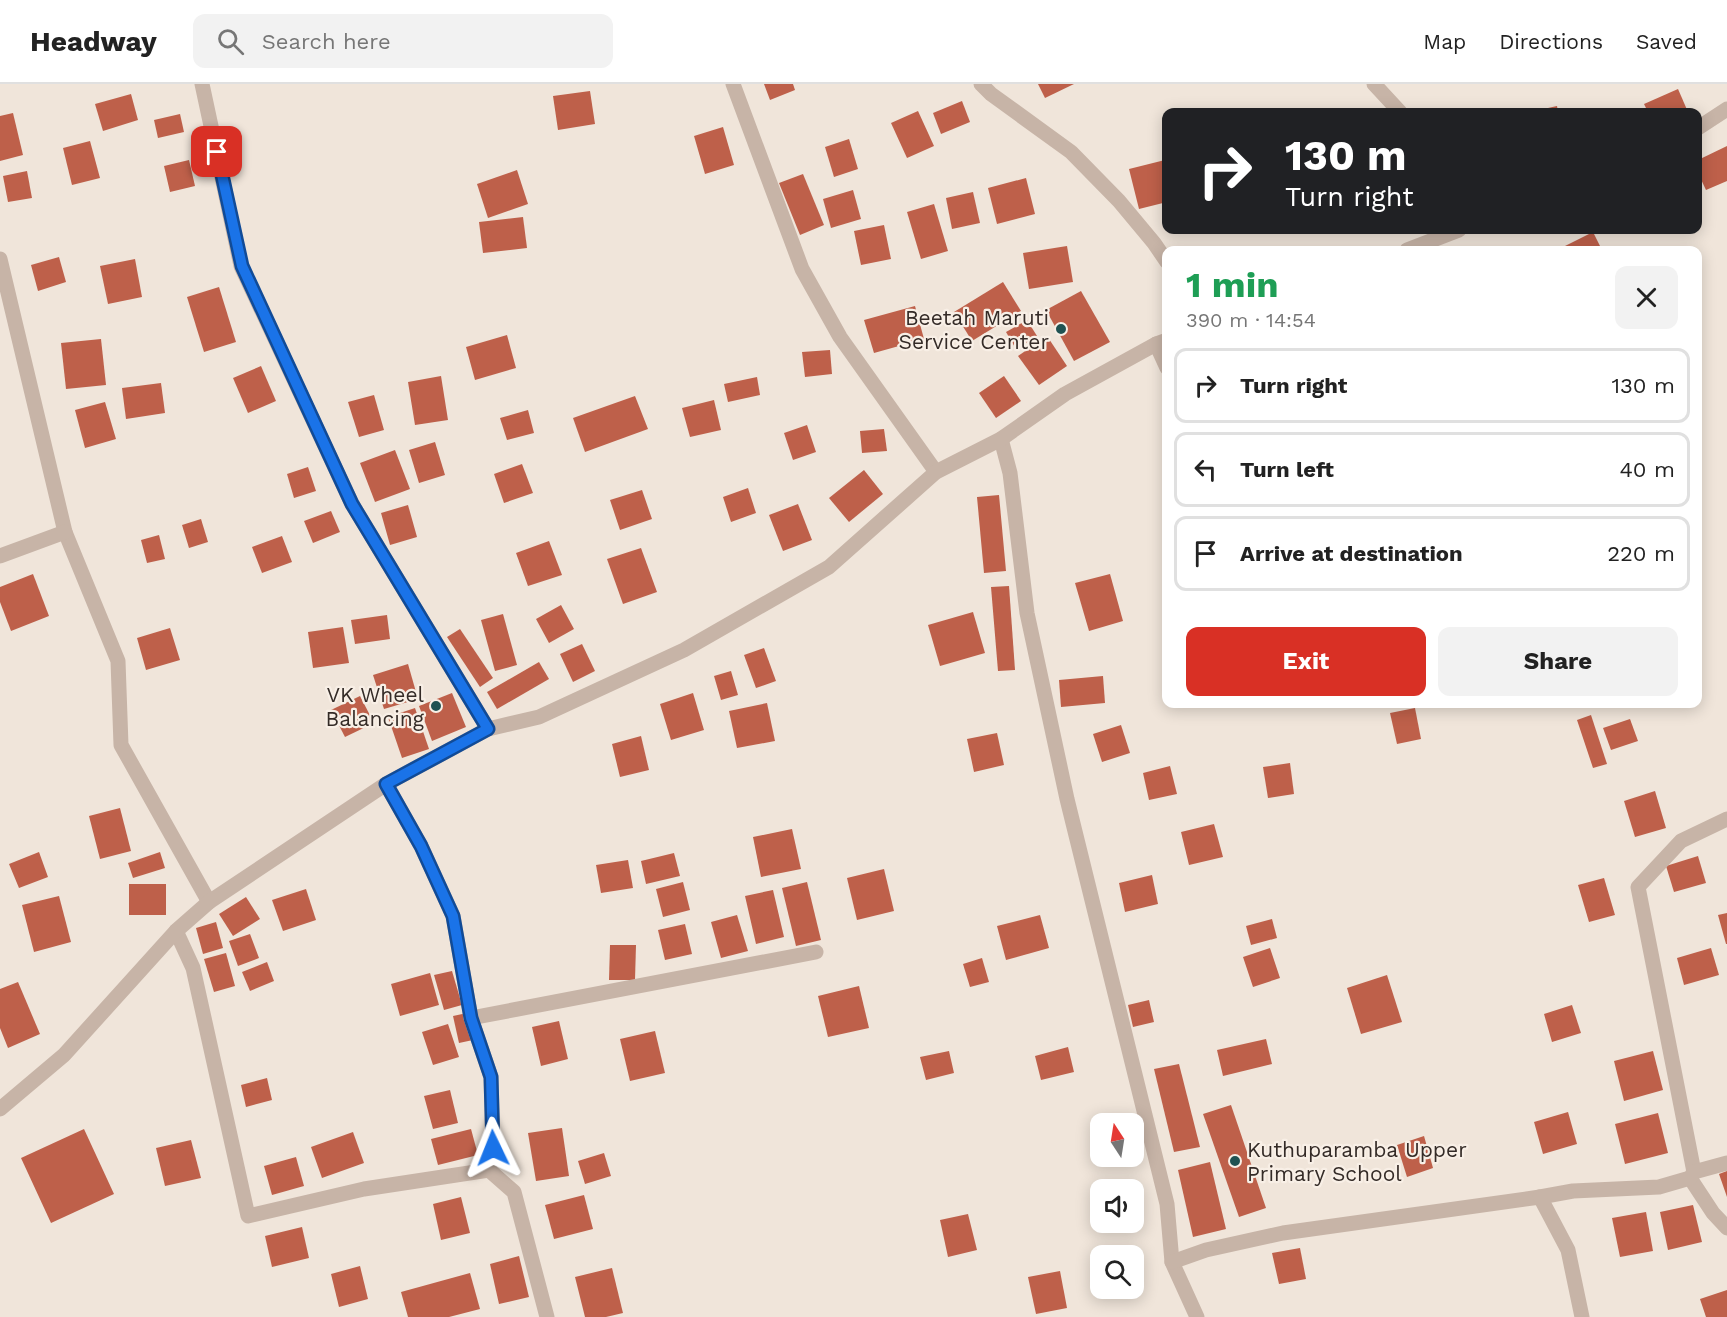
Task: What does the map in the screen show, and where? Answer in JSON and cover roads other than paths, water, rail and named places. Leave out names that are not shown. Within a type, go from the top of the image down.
[{"type":"street","points":[[202,84],[242,266],[352,504],[488,729]]},
{"type":"street","points":[[733,84],[802,269],[840,337],[936,472]]},
{"type":"street","points":[[981,84],[1071,152],[1119,201],[1162,255]]},
{"type":"street","points":[[1374,84],[1396,108]]},
{"type":"street","points":[[1702,125],[1727,109]]},
{"type":"street","points":[[1417,246],[1449,234]]},
{"type":"street","points":[[0,259],[64,532],[118,661],[121,745],[209,902]]},
{"type":"street","points":[[0,1109],[64,1055],[176,931],[209,902],[386,784],[488,729],[539,717],[684,650],[829,567],[936,472],[1001,439],[1065,394],[1161,342]]},
{"type":"street","points":[[1001,439],[1010,473],[1027,613],[1067,799],[1167,1204],[1172,1262],[1197,1317]]},
{"type":"street","points":[[0,556],[64,532]]},
{"type":"street","points":[[386,784],[421,846],[453,916],[471,1018],[491,1077],[493,1148],[489,1170]]},
{"type":"street","points":[[1727,819],[1681,841],[1638,887],[1692,1175],[1713,1214],[1727,1228]]},
{"type":"street","points":[[176,931],[193,968],[248,1216],[364,1189],[489,1170],[514,1192],[547,1317]]},
{"type":"street","points":[[471,1018],[816,952]]},
{"type":"street","points":[[1172,1262],[1206,1250],[1283,1233],[1573,1191],[1659,1187],[1727,1163]]},
{"type":"street","points":[[1540,1197],[1568,1250],[1582,1317]]},
{"type":"place","name":"Beetah Maruti Service Center","points":[[1061,329]]},
{"type":"place","name":"VK Wheel Balancing","points":[[436,706]]},
{"type":"place","name":"Kuthuparamba Upper Primary School","points":[[1235,1161]]}]
